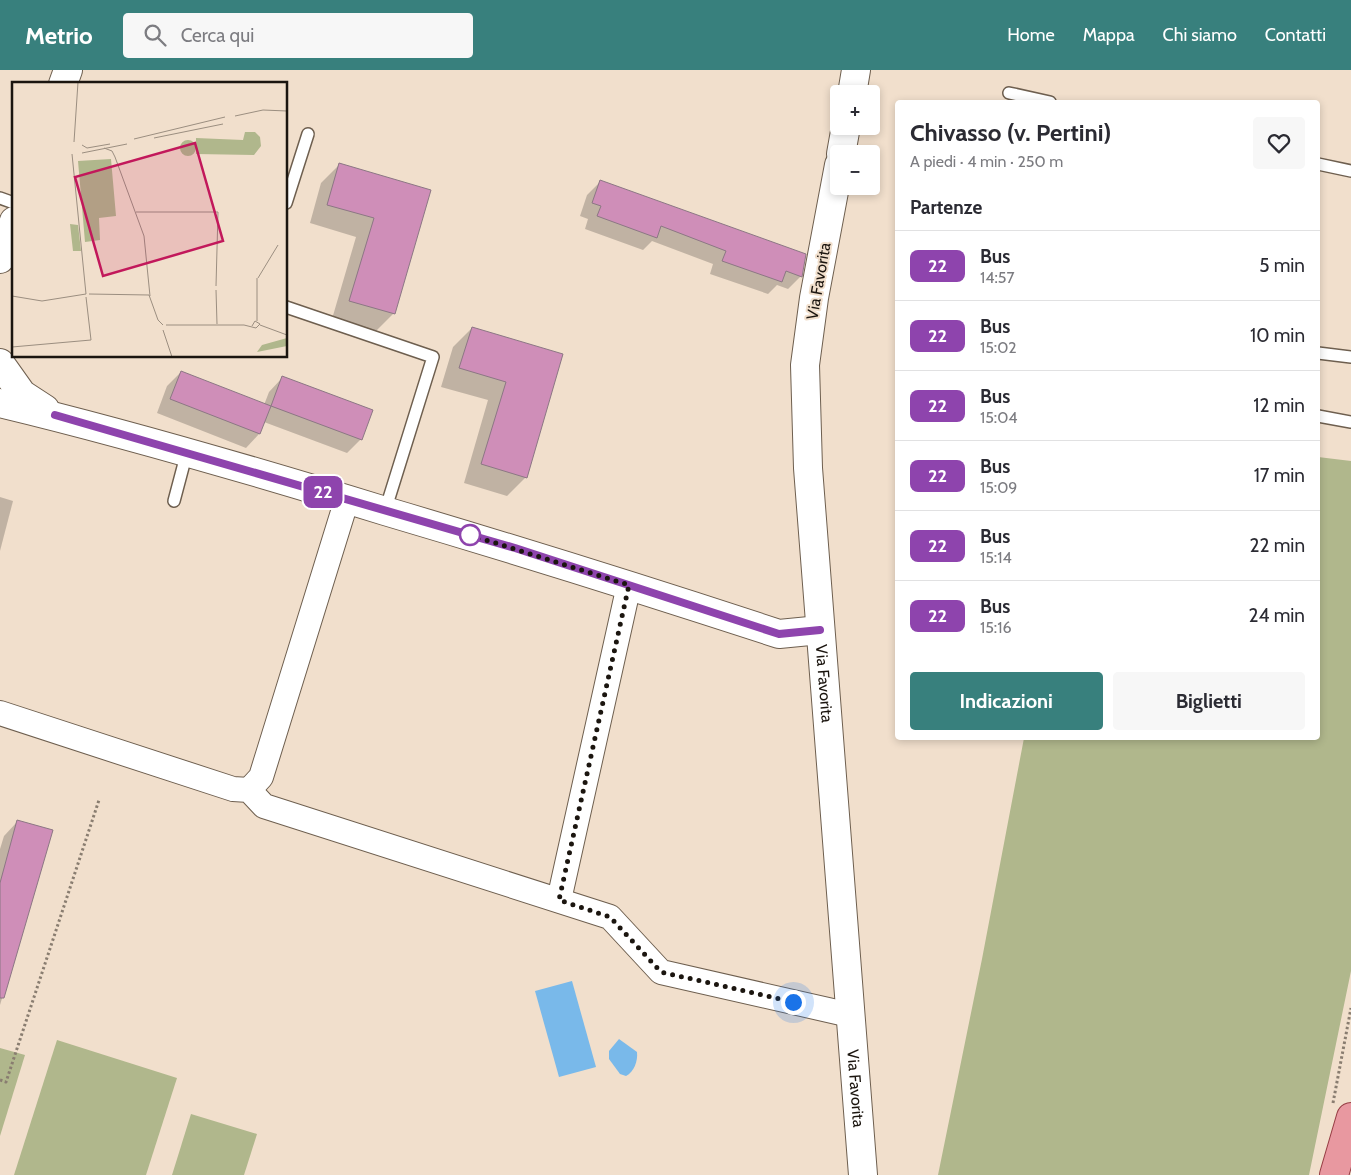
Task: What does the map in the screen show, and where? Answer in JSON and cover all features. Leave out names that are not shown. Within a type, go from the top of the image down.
[{"type":"main road","points":[[1334,1175],[1341,1113]]},
{"type":"main road","points":[[1343,1175],[1351,1127]]},
{"type":"street","points":[[64,82],[68,70]]},
{"type":"street","points":[[854,85],[856,70]]},
{"type":"street","name":"Via Favorita","points":[[833,195],[814,298],[805,365],[808,468],[863,1175]]},
{"type":"street","points":[[5,256],[12,229]]},
{"type":"street","points":[[0,363],[7,395],[55,415],[347,498],[629,585],[779,634],[820,630]]},
{"type":"street","points":[[249,790],[261,777],[347,498]]},
{"type":"street","points":[[559,900],[629,585]]},
{"type":"street","points":[[0,713],[233,790],[249,790],[264,806],[610,917],[661,972],[850,1016]]},
{"type":"lane","points":[[1009,93],[1041,100]]},
{"type":"lane","points":[[288,197],[308,134]]},
{"type":"lane","points":[[1320,164],[1351,171]]},
{"type":"lane","points":[[0,198],[12,202]]},
{"type":"lane","points":[[288,308],[433,357],[385,510]]},
{"type":"lane","points":[[1320,353],[1351,358]]},
{"type":"lane","points":[[1320,416],[1351,422]]},
{"type":"lane","points":[[174,501],[187,452]]},
{"type":"path","points":[[0,1080],[6,1082],[98,800]]},
{"type":"path","points":[[1341,1113],[1351,1008]]},
{"type":"green space","points":[[1320,457],[1351,461],[1351,971],[1309,1175],[938,1175],[1024,740],[1320,740]]},
{"type":"green space","points":[[57,1040],[177,1078],[146,1175],[14,1175]]},
{"type":"green space","points":[[0,1048],[25,1055],[0,1136]]},
{"type":"green space","points":[[191,1114],[257,1134],[244,1175],[172,1175]]},
{"type":"water","points":[[572,981],[596,1067],[559,1077],[535,991]]},
{"type":"water","points":[[619,1039],[637,1052],[635,1066],[626,1076],[620,1074],[609,1059],[609,1051]]},
{"type":"building","points":[[339,163],[431,190],[395,314],[349,301],[374,218],[327,205]]},
{"type":"building","points":[[600,180],[806,254],[802,277],[786,271],[782,282],[722,261],[726,251],[661,226],[657,238],[597,216],[601,206],[592,203]]},
{"type":"building","points":[[472,327],[563,354],[527,478],[481,464],[506,382],[459,368]]},
{"type":"building","points":[[181,371],[271,406],[260,434],[170,399]]},
{"type":"building","points":[[282,376],[373,410],[362,440],[271,406]]},
{"type":"building","points":[[17,820],[53,830],[4,998],[0,998],[0,883]]},
{"type":"bus line","name":"22","points":[[55,415],[515,548],[779,634],[820,630]]},
{"type":"route","points":[[470,535],[629,585],[559,900],[610,917],[661,972],[793,1002]]}]
